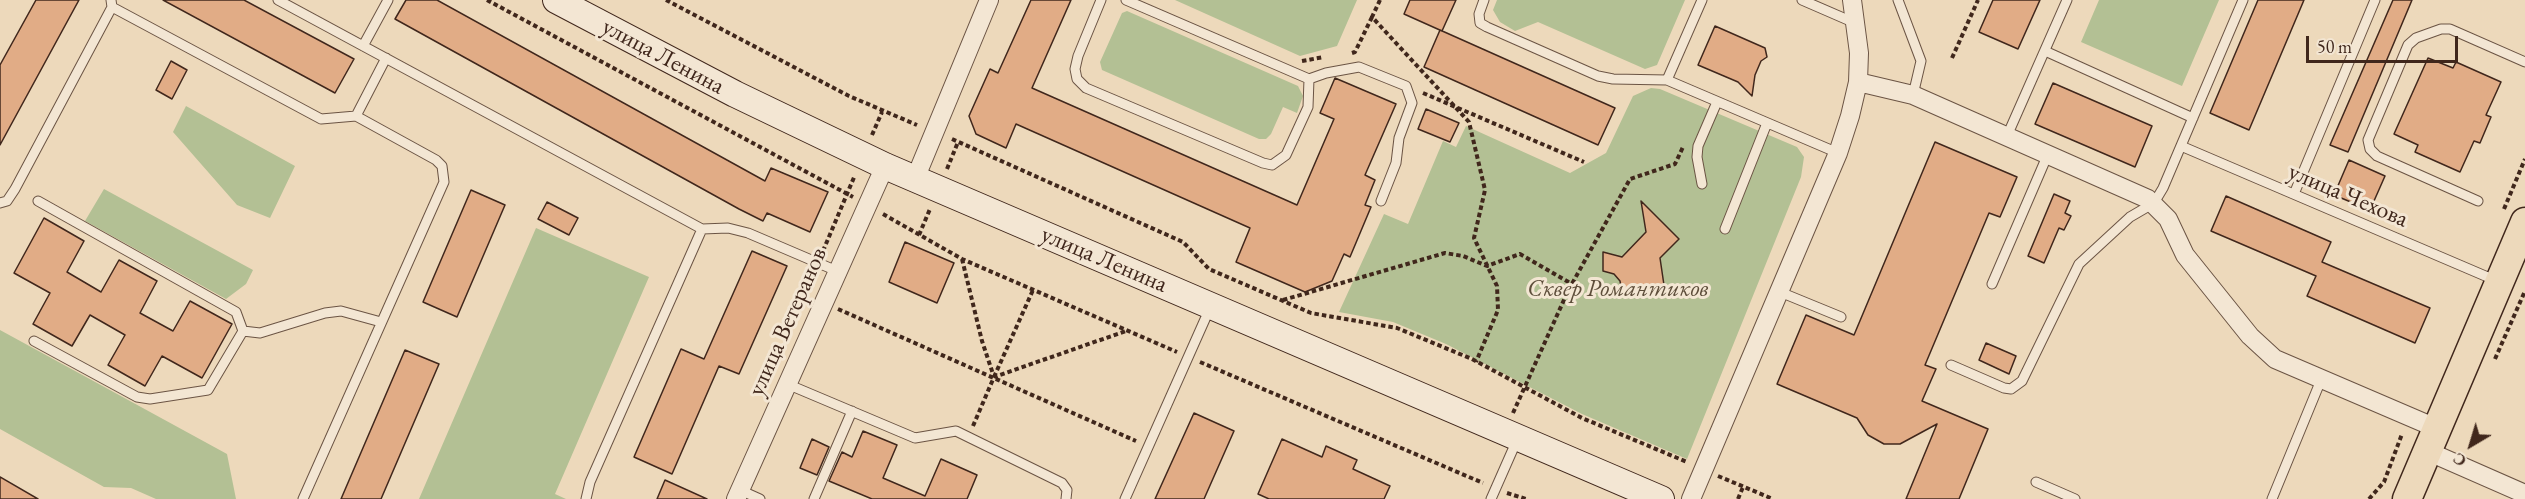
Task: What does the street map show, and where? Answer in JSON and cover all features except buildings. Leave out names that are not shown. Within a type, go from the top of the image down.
[{"type":"main road","name":"улица Ленина","points":[[556,0],[735,94],[874,161],[1661,499]]},
{"type":"main road","points":[[2407,499],[2524,227]]},
{"type":"street","points":[[915,179],[989,0]]},
{"type":"street","points":[[1691,499],[1838,153],[1858,82],[1856,23],[1852,0]]},
{"type":"street","points":[[1858,82],[1913,95],[2154,203],[2168,219],[2185,255],[2250,336],[2275,358],[2432,439],[2525,494]]},
{"type":"street","name":"улица Ветеранов","points":[[738,495],[866,204],[874,161]]},
{"type":"lane","points":[[278,0],[702,229],[728,228],[748,233],[837,271]]},
{"type":"lane","points":[[363,46],[388,0]]},
{"type":"lane","points":[[1101,0],[1078,56],[1075,69],[1077,79],[1086,88],[1263,163],[1272,165],[1286,155],[1308,107],[1309,79]]},
{"type":"lane","points":[[1126,0],[1309,79],[1326,73],[1359,67],[1406,86],[1412,103],[1399,138],[1396,163],[1381,201]]},
{"type":"lane","points":[[1484,0],[1479,14],[1480,23],[1598,76],[1613,79],[1667,80],[1838,153]]},
{"type":"lane","points":[[1667,80],[1702,0]]},
{"type":"lane","points":[[1802,0],[1856,23]]},
{"type":"lane","points":[[1898,0],[1921,61],[1913,95]]},
{"type":"lane","points":[[2007,136],[2067,0]]},
{"type":"lane","points":[[1951,364],[2004,388],[2017,386],[2022,381],[2079,264],[2130,217],[2154,203],[2181,146],[2243,0]]},
{"type":"lane","points":[[2294,194],[2375,0]]},
{"type":"lane","points":[[0,203],[7,201],[15,189],[111,4],[321,118],[356,116],[436,160],[442,166],[445,174],[303,499]]},
{"type":"lane","points":[[2478,201],[2377,156],[2370,149],[2368,140],[2408,45],[2416,38],[2441,28],[2450,29],[2525,62]]},
{"type":"lane","points":[[2045,51],[2193,118]]},
{"type":"lane","points":[[356,116],[386,58]]},
{"type":"lane","points":[[1702,184],[1697,157],[1698,146],[1717,102]]},
{"type":"lane","points":[[1725,229],[1767,123]]},
{"type":"lane","name":"улица Чехова","points":[[2181,146],[2499,282]]},
{"type":"lane","points":[[1992,284],[2048,154]]},
{"type":"lane","points":[[38,201],[236,312],[243,331]]},
{"type":"lane","points":[[586,499],[590,482],[702,229]]},
{"type":"lane","points":[[1780,292],[1841,317]]},
{"type":"lane","points":[[1125,499],[1211,306]]},
{"type":"lane","points":[[243,331],[260,333],[325,313],[341,311],[381,322]]},
{"type":"lane","points":[[34,341],[137,397],[150,399],[208,390],[243,331]]},
{"type":"lane","points":[[2272,499],[2320,380]]},
{"type":"lane","points":[[787,384],[915,438],[947,430],[968,437],[1062,483],[1067,490],[1066,499]]},
{"type":"lane","points":[[814,499],[852,411]]},
{"type":"lane","points":[[1491,499],[1512,435]]},
{"type":"lane","points":[[2036,482],[2075,499]]},
{"type":"lane","points":[[738,495],[760,499]]},
{"type":"path","points":[[487,0],[847,193],[962,259],[1189,358],[1483,483],[1526,499]]},
{"type":"path","points":[[666,0],[882,111],[1183,243],[1209,269],[1311,313],[1396,328],[1476,362],[1582,418],[1773,499]]},
{"type":"path","points":[[1344,54],[1355,52],[1380,0]]},
{"type":"path","points":[[1952,58],[1977,0]]},
{"type":"path","points":[[1372,17],[1469,122],[1485,190],[1474,238],[1497,286],[1498,310],[1476,362]]},
{"type":"path","points":[[1300,61],[1333,56]]},
{"type":"path","points":[[1406,86],[1584,162]]},
{"type":"path","points":[[818,263],[847,193],[874,161],[882,111]]},
{"type":"path","points":[[1512,435],[1524,387],[1572,284],[1630,179],[1675,164],[1684,144]]},
{"type":"path","points":[[1282,301],[1445,253],[1463,255],[1487,266],[1520,254],[1572,284]]},
{"type":"path","points":[[962,259],[982,341],[994,377]]},
{"type":"path","points":[[968,437],[1033,290]]},
{"type":"path","points":[[824,303],[1148,447]]},
{"type":"path","points":[[994,377],[1127,331]]},
{"type":"path","points":[[1483,483],[1487,473]]},
{"type":"path","points":[[1738,499],[1743,487]]},
{"type":"green space","points":[[1175,0],[1357,0],[1337,46],[1300,56]]},
{"type":"green space","points":[[1497,0],[1685,0],[1657,65],[1645,69],[1538,22],[1515,31],[1500,22],[1493,10]]},
{"type":"green space","points":[[2099,0],[2219,0],[2182,86],[2081,42]]},
{"type":"green space","points":[[1127,11],[1298,86],[1303,96],[1297,113],[1283,107],[1271,134],[1266,139],[1259,139],[1102,70],[1100,62],[1122,13]]},
{"type":"green space","name":"Сквер Романтиков","points":[[1651,88],[1660,89],[1797,147],[1804,157],[1801,177],[1687,459],[1582,414],[1446,344],[1393,322],[1339,312],[1384,214],[1408,224],[1443,141],[1456,147],[1466,126],[1570,173],[1606,153],[1633,96]]},
{"type":"green space","points":[[186,106],[295,166],[270,218],[237,205],[173,132]]},
{"type":"green space","points":[[104,189],[253,270],[246,284],[226,299],[85,221]]},
{"type":"green space","points":[[536,228],[649,277],[555,494],[566,499],[419,499]]},
{"type":"green space","points":[[0,330],[227,454],[236,499],[156,499],[131,488],[104,487],[0,429]]}]
